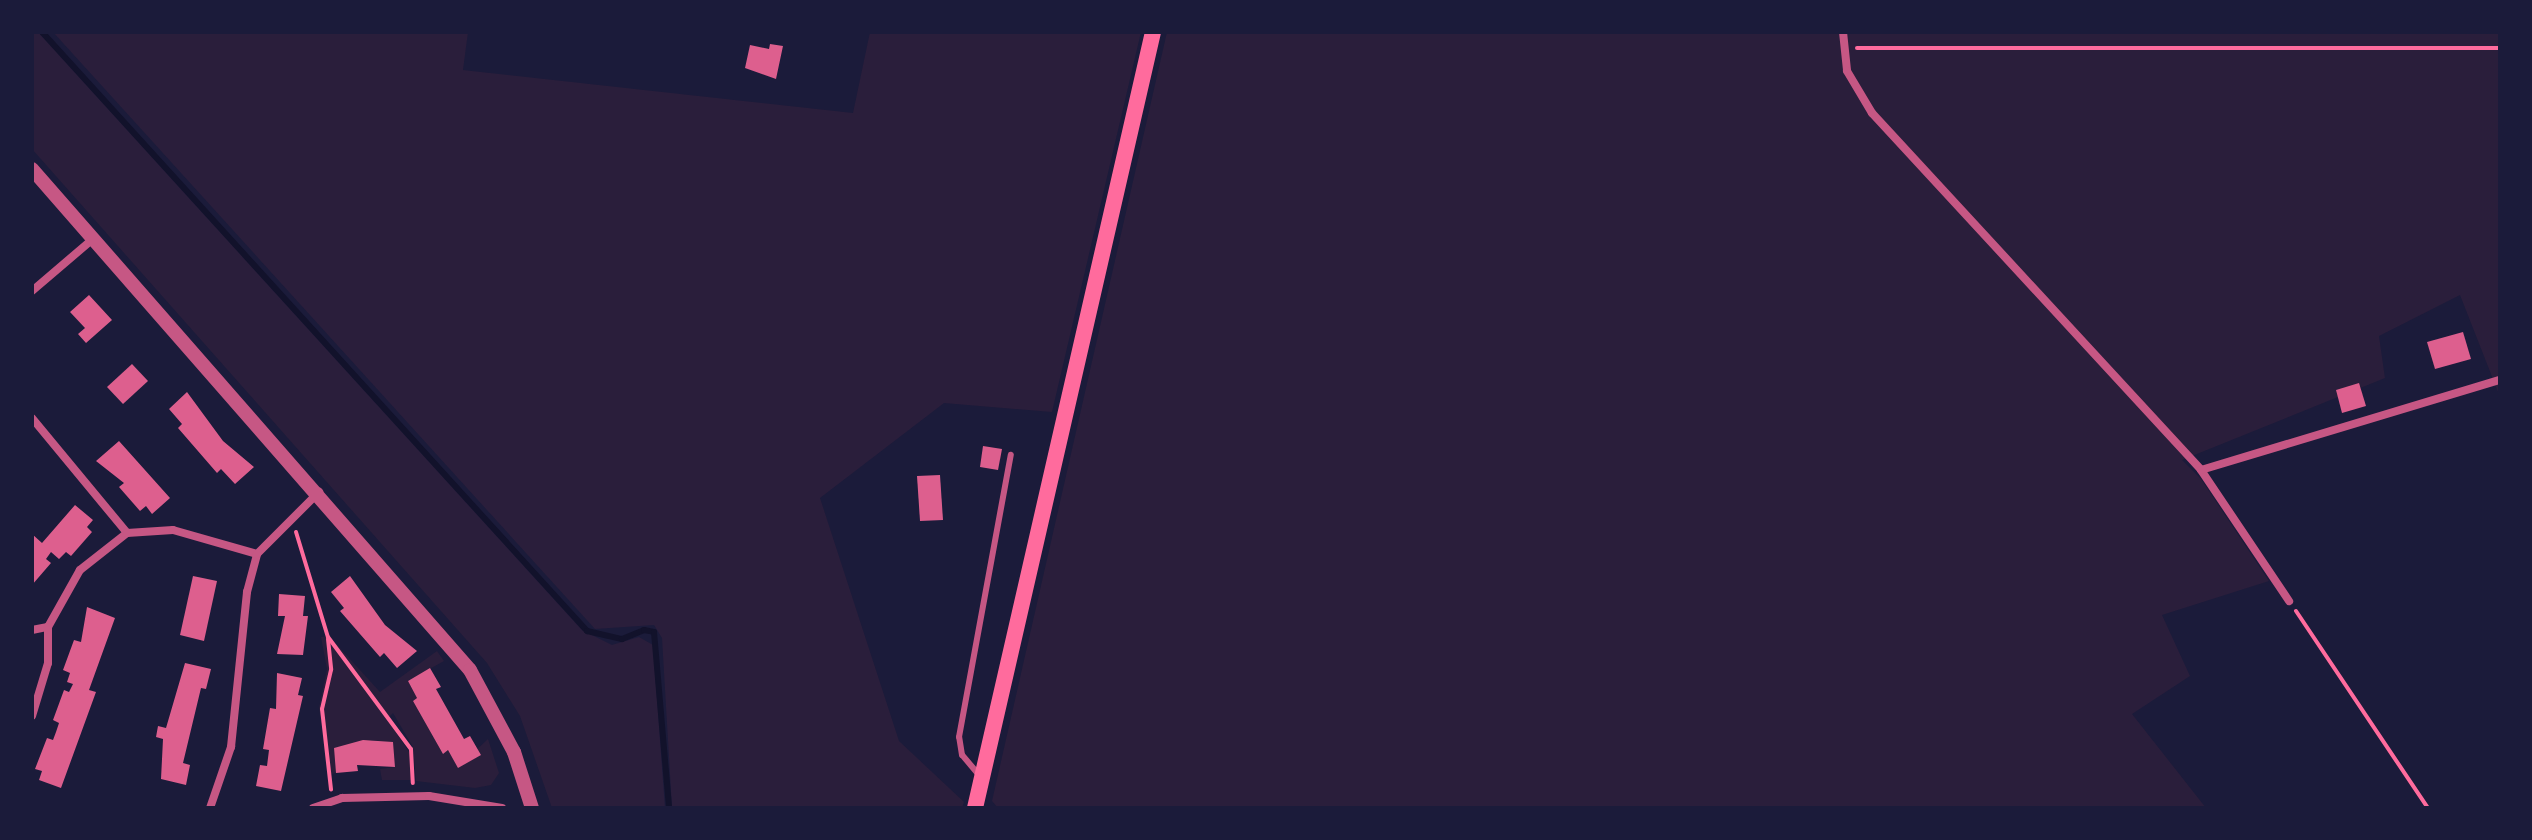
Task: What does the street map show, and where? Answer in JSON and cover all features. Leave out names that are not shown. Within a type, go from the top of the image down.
[{"type":"main road","points":[[975,808],[1153,32]]},
{"type":"street","points":[[1843,32],[1843,52],[1854,89],[1872,113],[2201,470],[2289,601]]},
{"type":"street","points":[[32,169],[319,492],[479,683],[514,752],[532,808]]},
{"type":"street","points":[[32,291],[94,238]]},
{"type":"street","points":[[2201,470],[2500,380]]},
{"type":"street","points":[[32,418],[127,533]]},
{"type":"street","points":[[210,808],[231,747],[247,592],[257,554],[319,492]]},
{"type":"street","points":[[32,716],[48,663],[48,627],[80,570],[127,533],[173,530],[257,554]]},
{"type":"street","points":[[32,630],[48,627]]},
{"type":"street","points":[[313,808],[332,801],[414,796],[502,808]]},
{"type":"lane","points":[[982,777],[962,755],[959,737],[1011,455]]},
{"type":"path","points":[[1843,52],[2500,48]]},
{"type":"path","points":[[289,520],[303,543],[328,637],[331,670],[322,709],[332,801]]},
{"type":"path","points":[[2289,601],[2428,808]]},
{"type":"path","points":[[328,637],[411,749],[414,796]]},
{"type":"shaded area","points":[[32,32],[38,32],[582,630],[612,645],[639,637],[653,645],[665,808],[552,808],[520,716],[487,663],[32,149]]},
{"type":"shaded area","points":[[53,32],[468,32],[463,70],[853,113],[870,32],[1141,32],[1052,412],[944,403],[820,498],[899,741],[964,802],[962,808],[672,808],[662,638],[654,625],[595,629]]},
{"type":"shaded area","points":[[1167,32],[2500,32],[2500,397],[2460,295],[2379,336],[2385,378],[2182,460],[2201,479],[2269,581],[2162,615],[2190,676],[2132,714],[2206,808],[998,808],[992,801]]},
{"type":"shaded area","points":[[329,636],[380,692],[437,651],[444,661],[408,681],[417,698],[413,701],[444,753],[448,750],[458,767],[488,739],[499,773],[491,785],[475,788],[416,781],[413,747],[393,713],[387,719],[409,752],[411,780],[382,780],[380,769],[395,767],[393,743],[372,740],[334,748],[336,773],[331,774],[319,708],[327,669],[321,637]]},
{"type":"building","points":[[770,44],[783,46],[776,79],[745,68],[750,45],[769,49]]},
{"type":"building","points":[[89,295],[112,320],[86,343],[78,334],[85,328],[70,312]]},
{"type":"building","points":[[2463,332],[2471,359],[2435,369],[2427,342]]},
{"type":"building","points":[[132,364],[148,381],[123,404],[107,387]]},
{"type":"building","points":[[2359,383],[2366,406],[2342,413],[2336,390]]},
{"type":"building","points":[[187,392],[223,441],[254,467],[235,484],[221,469],[217,473],[178,428],[182,424],[169,409]]},
{"type":"building","points":[[119,441],[170,498],[152,514],[146,506],[140,511],[119,487],[124,483],[96,461]]},
{"type":"building","points":[[983,446],[1002,449],[998,470],[980,467]]},
{"type":"building","points":[[940,475],[943,520],[920,521],[917,476]]},
{"type":"building","points":[[75,505],[93,520],[87,527],[92,532],[71,556],[66,552],[59,559],[51,552],[46,559],[51,563],[32,585],[32,534],[42,543]]},
{"type":"building","points":[[193,576],[217,581],[204,641],[180,635]]},
{"type":"building","points":[[350,576],[385,625],[417,651],[397,668],[384,653],[380,657],[340,611],[344,608],[331,592]]},
{"type":"building","points":[[279,594],[305,596],[303,616],[308,616],[303,655],[277,654],[285,616],[278,616]]},
{"type":"building","points":[[87,607],[115,618],[89,690],[96,692],[61,788],[39,780],[42,771],[35,769],[47,738],[53,740],[56,732],[59,723],[53,720],[64,690],[69,692],[73,684],[67,682],[70,673],[63,670],[74,640],[81,642]]},
{"type":"building","points":[[185,663],[211,669],[206,689],[201,688],[183,763],[190,765],[186,785],[161,779],[163,739],[156,737],[158,726],[166,728]]},
{"type":"building","points":[[430,668],[441,687],[436,689],[464,739],[470,736],[481,755],[458,768],[448,750],[443,754],[413,701],[417,698],[408,681]]},
{"type":"building","points":[[277,673],[302,678],[298,695],[303,696],[281,791],[256,786],[260,765],[267,766],[269,750],[263,749],[270,708],[276,709]]},
{"type":"building","points":[[363,740],[393,742],[395,767],[357,765],[358,771],[336,773],[334,748]]},
{"type":"waterway","points":[[42,32],[587,631],[622,639],[644,630],[654,632],[669,808]]}]
